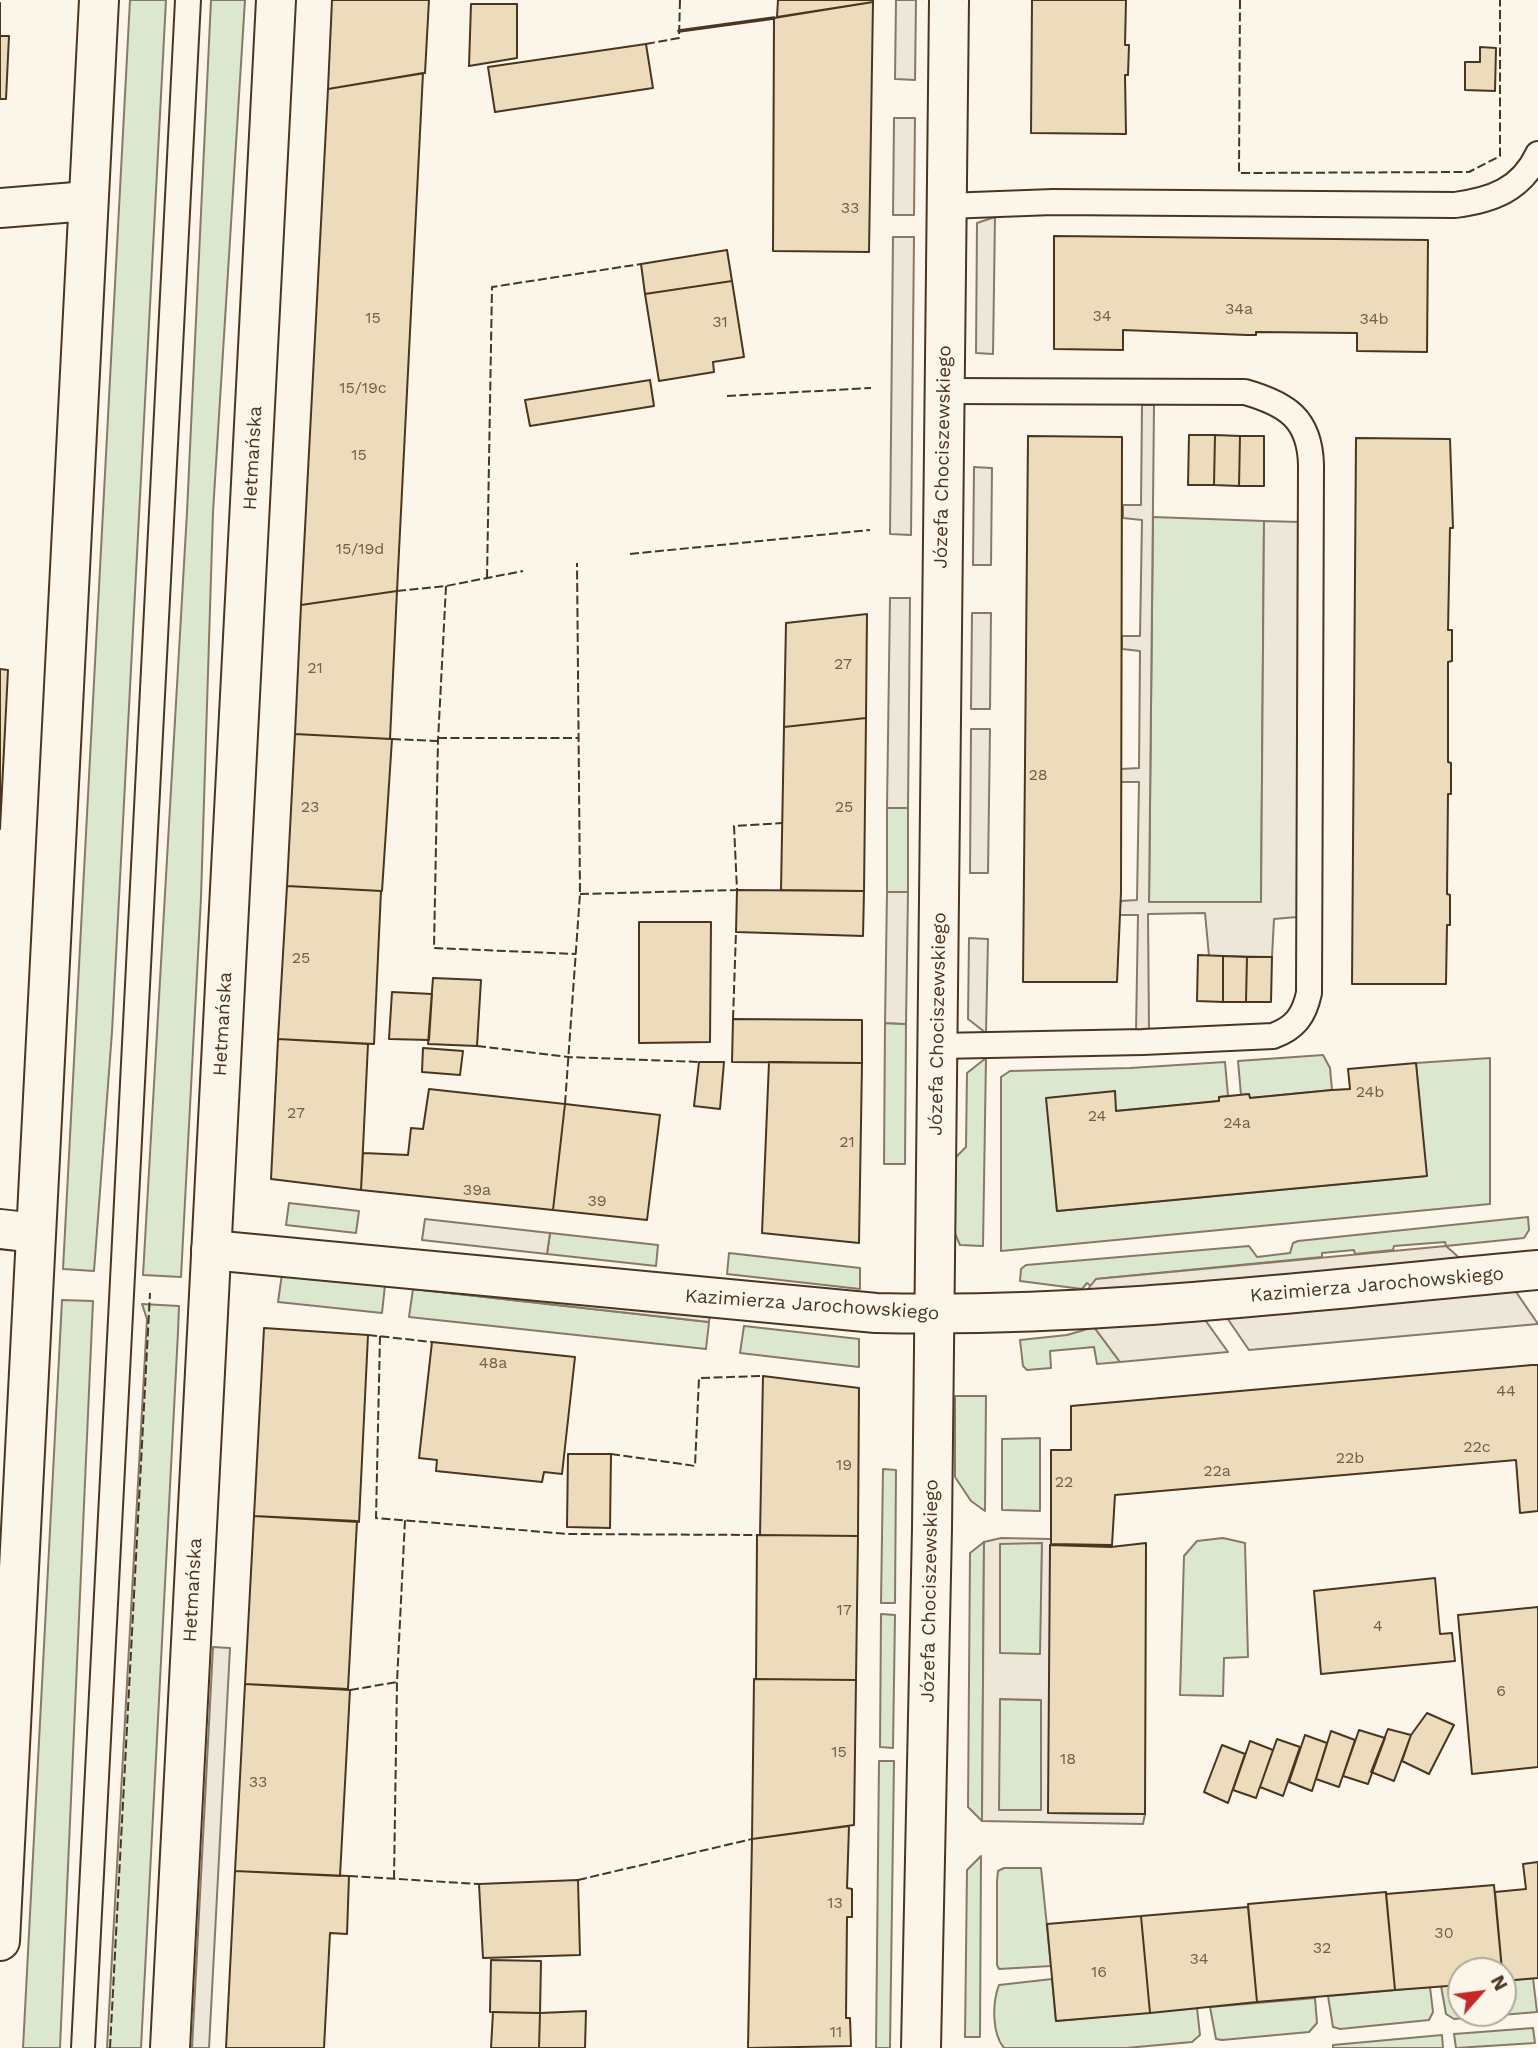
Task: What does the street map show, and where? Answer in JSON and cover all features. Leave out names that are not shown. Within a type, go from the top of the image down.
[{"type":"main road","points":[[0,1941],[18,1231],[88,201],[99,0]]},
{"type":"main road","name":"Hetmańska","points":[[170,2048],[276,0]]},
{"type":"main road","name":"Józefa Chociszewskiego","points":[[921,2048],[935,1315],[949,0]]},
{"type":"main road","points":[[0,208],[88,201]]},
{"type":"main road","name":"Kazimierza Jarochowskiego","points":[[211,1250],[876,1314],[935,1315],[1089,1311],[1538,1270]]},
{"type":"lane","points":[[946,206],[1053,202],[1455,205],[1484,201],[1514,188],[1538,154]]},
{"type":"lane","points":[[938,1046],[1143,1042],[1273,1035],[1287,1031],[1298,1021],[1309,993],[1311,447],[1305,430],[1280,404],[1245,392],[943,391]]},
{"type":"green space","points":[[130,0],[166,0],[112,1032],[94,1271],[63,1269]]},
{"type":"green space","points":[[211,0],[245,0],[213,512],[201,898],[181,1277],[143,1275],[187,512]]},
{"type":"green space","points":[[1153,517],[1264,521],[1261,903],[1149,902]]},
{"type":"green space","points":[[887,808],[908,808],[908,892],[887,892]]},
{"type":"green space","points":[[885,1023],[906,1024],[905,1164],[884,1164]]},
{"type":"green space","points":[[1323,1055],[1330,1068],[1332,1090],[1250,1098],[1248,1094],[1241,1095],[1238,1061]]},
{"type":"green space","points":[[986,1058],[983,1246],[960,1245],[953,1229],[950,1163],[966,1147],[967,1073]]},
{"type":"green space","points":[[1490,1058],[1490,1204],[1001,1251],[1001,1077],[1010,1071],[1225,1062],[1228,1096],[1219,1097],[1219,1101],[1116,1111],[1047,1098],[1057,1211],[1426,1176],[1416,1063]]},
{"type":"green space","points":[[289,1203],[359,1211],[356,1233],[286,1225]]},
{"type":"green space","points":[[1528,1217],[1529,1230],[1524,1238],[1446,1246],[1445,1242],[1394,1246],[1393,1250],[1355,1254],[1354,1250],[1322,1253],[1322,1257],[1096,1279],[1091,1286],[1087,1283],[1082,1289],[1020,1281],[1021,1269],[1026,1265],[1249,1246],[1257,1257],[1290,1253],[1293,1243],[1298,1241]]},
{"type":"green space","points":[[550,1233],[658,1245],[656,1266],[547,1254]]},
{"type":"green space","points":[[729,1253],[860,1268],[860,1289],[727,1274]]},
{"type":"green space","points":[[282,1274],[385,1285],[382,1313],[278,1302]]},
{"type":"green space","points":[[413,1289],[709,1322],[706,1349],[409,1317]]},
{"type":"green space","points":[[62,1300],[93,1301],[60,2048],[23,2048]]},
{"type":"green space","points":[[142,1304],[179,1306],[178,1332],[141,2048],[107,2048],[147,1319]]},
{"type":"green space","points":[[744,1326],[859,1339],[859,1367],[740,1353]]},
{"type":"green space","points":[[1094,1327],[1120,1362],[1097,1364],[1094,1347],[1050,1351],[1051,1368],[1027,1370],[1023,1366],[1020,1340],[1067,1335]]},
{"type":"green space","points":[[955,1396],[986,1396],[985,1511],[971,1501],[955,1477]]},
{"type":"green space","points":[[1040,1438],[1040,1511],[1002,1510],[1002,1439]]},
{"type":"green space","points":[[883,1469],[896,1470],[895,1603],[881,1603]]},
{"type":"green space","points":[[1223,1538],[1245,1543],[1248,1657],[1224,1658],[1223,1696],[1180,1695],[1184,1556],[1197,1541]]},
{"type":"green space","points":[[984,1542],[982,1821],[968,1807],[970,1553]]},
{"type":"green space","points":[[1000,1543],[1042,1543],[1041,1654],[1000,1654]]},
{"type":"green space","points":[[881,1614],[895,1615],[893,1748],[880,1747]]},
{"type":"green space","points":[[1000,1699],[1041,1700],[1041,1811],[998,1810]]},
{"type":"green space","points":[[879,1761],[894,1761],[890,2048],[876,2048]]},
{"type":"green space","points":[[981,1856],[980,2037],[965,2037],[967,1870]]},
{"type":"green space","points":[[1004,1868],[1041,1868],[1051,1966],[999,1969],[997,1965],[997,1881],[998,1871]]},
{"type":"green space","points":[[1533,1978],[1537,2012],[1517,2014],[1517,1980]]},
{"type":"green space","points":[[1052,1979],[1056,2021],[1197,2008],[1200,2035],[1192,2042],[1126,2048],[1004,2048],[997,2035],[994,2018],[999,1985]]},
{"type":"green space","points":[[1441,1986],[1447,1986],[1447,2015],[1446,2014]]},
{"type":"green space","points":[[1430,1987],[1433,2012],[1429,2020],[1340,2029],[1333,2027],[1328,1996]]},
{"type":"green space","points":[[1315,1998],[1317,2023],[1309,2032],[1216,2039],[1210,2007]]},
{"type":"green space","points":[[1533,2028],[1535,2043],[1456,2048],[1454,2034]]},
{"type":"green space","points":[[1442,2035],[1443,2048],[1333,2048],[1333,2045]]},
{"type":"shaded area","points":[[896,0],[916,0],[915,80],[895,79]]},
{"type":"shaded area","points":[[894,118],[915,118],[914,215],[893,215]]},
{"type":"shaded area","points":[[995,217],[993,354],[976,353],[977,223]]},
{"type":"shaded area","points":[[893,237],[914,237],[911,535],[890,534]]},
{"type":"shaded area","points":[[1142,405],[1154,405],[1149,902],[1261,902],[1264,521],[1300,522],[1297,917],[1274,919],[1272,957],[1209,956],[1205,913],[1148,914],[1149,1030],[1136,1031],[1138,915],[1120,915],[1120,901],[1137,900],[1139,782],[1121,782],[1121,769],[1139,768],[1140,651],[1122,649],[1122,636],[1140,636],[1142,520],[1123,518],[1123,505],[1141,505]]},
{"type":"shaded area","points":[[974,467],[992,468],[991,565],[973,565]]},
{"type":"shaded area","points":[[890,598],[910,598],[908,808],[887,808]]},
{"type":"shaded area","points":[[972,613],[991,613],[990,709],[971,709]]},
{"type":"shaded area","points":[[971,729],[990,729],[988,873],[970,873]]},
{"type":"shaded area","points":[[887,892],[908,892],[906,1024],[885,1023]]},
{"type":"shaded area","points":[[969,938],[988,939],[986,1033],[968,1019]]},
{"type":"shaded area","points":[[425,1219],[550,1233],[547,1254],[422,1240]]},
{"type":"shaded area","points":[[1446,1246],[1464,1262],[1084,1294],[1096,1279]]},
{"type":"shaded area","points":[[414,1272],[711,1305],[709,1322],[413,1289]]},
{"type":"shaded area","points":[[1514,1289],[1538,1324],[1249,1350],[1225,1315]]},
{"type":"shaded area","points":[[1203,1317],[1228,1352],[1120,1362],[1094,1327]]},
{"type":"shaded area","points":[[1001,1538],[1051,1539],[1049,1813],[1145,1814],[1143,1824],[982,1821],[984,1542]],"holes":[[[1042,1543],[1040,1654],[1000,1653],[1000,1544]],[[1000,1699],[1041,1700],[1041,1810],[999,1810]]]},
{"type":"shaded area","points":[[213,1647],[230,1648],[209,2048],[192,2048]]},
{"type":"building","points":[[332,0],[429,0],[425,73],[328,89]]},
{"type":"building","points":[[778,0],[873,0],[873,2],[777,17]]},
{"type":"building","points":[[1032,0],[1126,0],[1125,45],[1129,45],[1128,75],[1125,75],[1126,134],[1031,133]]},
{"type":"building","points":[[873,2],[869,252],[773,251],[774,18]]},
{"type":"building","points":[[471,4],[517,4],[517,58],[469,66]]},
{"type":"building","points":[[0,36],[9,36],[6,99],[0,99]]},
{"type":"building","points":[[646,44],[653,88],[495,112],[488,67]]},
{"type":"building","points":[[1480,47],[1496,48],[1495,91],[1465,90],[1465,62],[1480,62]]},
{"type":"building","points":[[423,73],[397,591],[301,605],[328,89]]},
{"type":"building","points":[[1054,236],[1428,240],[1427,352],[1357,351],[1357,333],[1256,332],[1256,335],[1247,335],[1123,330],[1123,350],[1054,349]]},
{"type":"building","points":[[727,250],[732,281],[645,294],[641,264]]},
{"type":"building","points":[[732,281],[744,357],[713,362],[714,372],[659,381],[645,294]]},
{"type":"building","points":[[650,380],[654,406],[530,426],[525,400]]},
{"type":"building","points":[[1189,435],[1215,435],[1214,485],[1188,485]]},
{"type":"building","points":[[1215,435],[1240,436],[1239,486],[1214,485]]},
{"type":"building","points":[[1028,436],[1122,437],[1121,892],[1117,982],[1023,982]]},
{"type":"building","points":[[1240,436],[1264,436],[1264,486],[1239,486]]},
{"type":"building","points":[[1356,438],[1450,439],[1453,528],[1450,528],[1448,630],[1452,630],[1452,661],[1448,662],[1448,762],[1451,763],[1451,794],[1448,794],[1447,894],[1450,895],[1450,925],[1447,925],[1446,984],[1352,984]]},
{"type":"building","points":[[397,591],[390,739],[295,734],[301,605]]},
{"type":"building","points":[[867,614],[866,718],[784,727],[786,623]]},
{"type":"building","points":[[0,669],[8,670],[0,829]]},
{"type":"building","points":[[866,718],[864,891],[781,890],[784,727]]},
{"type":"building","points":[[295,734],[392,739],[382,891],[287,886]]},
{"type":"building","points":[[287,886],[381,891],[374,1044],[278,1039]]},
{"type":"building","points":[[737,890],[864,891],[863,936],[736,932]]},
{"type":"building","points":[[639,922],[711,922],[710,1042],[639,1043]]},
{"type":"building","points":[[1198,955],[1223,956],[1223,1002],[1197,1001]]},
{"type":"building","points":[[1223,956],[1247,957],[1246,1002],[1223,1002]]},
{"type":"building","points":[[1247,957],[1272,957],[1271,1002],[1246,1002]]},
{"type":"building","points":[[433,978],[481,980],[477,1046],[428,1044]]},
{"type":"building","points":[[392,992],[432,994],[429,1040],[389,1039]]},
{"type":"building","points":[[733,1019],[862,1020],[862,1063],[732,1062]]},
{"type":"building","points":[[278,1039],[368,1044],[361,1190],[271,1179]]},
{"type":"building","points":[[423,1048],[463,1051],[460,1075],[422,1072]]},
{"type":"building","points":[[699,1062],[724,1062],[720,1109],[694,1106]]},
{"type":"building","points":[[769,1062],[862,1063],[859,1243],[762,1233]]},
{"type":"building","points":[[1416,1063],[1427,1176],[1057,1211],[1046,1098],[1115,1091],[1116,1111],[1219,1101],[1219,1097],[1249,1094],[1250,1098],[1350,1089],[1348,1069]]},
{"type":"building","points":[[429,1089],[565,1104],[553,1210],[361,1190],[363,1153],[408,1155],[411,1128],[423,1129]]},
{"type":"building","points":[[565,1104],[660,1115],[647,1220],[553,1210]]},
{"type":"building","points":[[264,1328],[368,1335],[359,1522],[254,1516]]},
{"type":"building","points":[[432,1342],[575,1357],[562,1474],[544,1472],[542,1482],[436,1471],[437,1460],[419,1458]]},
{"type":"building","points":[[1538,1365],[1538,1511],[1520,1513],[1516,1460],[1115,1495],[1112,1545],[1051,1544],[1051,1450],[1071,1450],[1071,1406]]},
{"type":"building","points":[[763,1376],[859,1388],[858,1536],[760,1535]]},
{"type":"building","points":[[568,1454],[611,1454],[610,1528],[567,1527]]},
{"type":"building","points":[[254,1516],[357,1521],[348,1689],[245,1684]]},
{"type":"building","points":[[757,1535],[858,1536],[856,1680],[756,1679]]},
{"type":"building","points":[[1146,1543],[1145,1814],[1048,1813],[1050,1545],[1111,1547]]},
{"type":"building","points":[[1435,1578],[1440,1634],[1452,1633],[1455,1661],[1321,1674],[1314,1591]]},
{"type":"building","points":[[1538,1607],[1538,1767],[1472,1774],[1458,1615]]},
{"type":"building","points":[[754,1679],[856,1680],[854,1825],[752,1839]]},
{"type":"building","points":[[245,1684],[350,1690],[340,1876],[235,1871]]},
{"type":"building","points":[[1427,1713],[1454,1725],[1429,1774],[1402,1761],[1411,1735]]},
{"type":"building","points":[[1388,1729],[1411,1735],[1394,1781],[1371,1772]]},
{"type":"building","points":[[1359,1730],[1385,1738],[1368,1784],[1343,1776]]},
{"type":"building","points":[[1331,1731],[1355,1740],[1339,1787],[1316,1779]]},
{"type":"building","points":[[1305,1735],[1327,1743],[1312,1791],[1289,1782]]},
{"type":"building","points":[[1277,1739],[1300,1747],[1283,1796],[1260,1787]]},
{"type":"building","points":[[1250,1741],[1273,1750],[1256,1798],[1233,1790]]},
{"type":"building","points":[[1222,1745],[1245,1754],[1228,1803],[1204,1792]]},
{"type":"building","points":[[849,1826],[847,1888],[852,1889],[852,1917],[847,1917],[846,2018],[850,2018],[851,2046],[748,2048],[752,1839]]},
{"type":"building","points":[[1538,1862],[1538,1978],[1517,1980],[1517,1957],[1501,1957],[1495,1892],[1526,1889],[1523,1864]]},
{"type":"building","points":[[235,1871],[349,1876],[347,1934],[330,1933],[324,2048],[226,2048]]},
{"type":"building","points":[[578,1880],[580,1955],[483,1958],[479,1884]]},
{"type":"building","points":[[1494,1885],[1501,1957],[1447,1957],[1447,1986],[1395,1990],[1386,1894]]},
{"type":"building","points":[[1386,1892],[1395,1990],[1257,2002],[1248,1904]]},
{"type":"building","points":[[1248,1907],[1257,2002],[1150,2013],[1141,1916]]},
{"type":"building","points":[[1141,1916],[1150,2013],[1056,2021],[1047,1924]]},
{"type":"building","points":[[491,1960],[541,1961],[540,2013],[490,2012]]},
{"type":"building","points":[[586,2011],[585,2048],[539,2048],[540,2013]]},
{"type":"building","points":[[493,2012],[540,2013],[539,2048],[491,2048]]},
{"type":"tram line","points":[[71,2048],[175,0]]},
{"type":"tram line","points":[[95,2048],[201,0]]},
{"type":"fence","points":[[646,44],[679,38],[680,0]]},
{"type":"fence","points":[[1240,0],[1239,173],[1469,172],[1500,156],[1500,0]]},
{"type":"fence","points":[[487,578],[492,287],[641,264]]},
{"type":"fence","points":[[727,396],[871,388]]},
{"type":"fence","points":[[630,554],[870,530]]},
{"type":"fence","points":[[565,1104],[580,894],[577,563]]},
{"type":"fence","points":[[397,591],[446,586],[523,571]]},
{"type":"fence","points":[[446,586],[438,741],[434,948],[576,954]]},
{"type":"fence","points":[[438,738],[578,738]]},
{"type":"fence","points":[[392,739],[438,741]]},
{"type":"fence","points":[[580,894],[737,890],[734,826],[782,823]]},
{"type":"fence","points":[[733,1019],[736,932]]},
{"type":"fence","points":[[477,1046],[569,1057],[699,1062]]},
{"type":"fence","points":[[110,2048],[150,1293]]},
{"type":"fence","points":[[368,1335],[432,1342]]},
{"type":"fence","points":[[380,1336],[376,1518],[568,1534],[757,1535]]},
{"type":"fence","points":[[611,1454],[695,1466],[699,1378],[763,1376]]},
{"type":"fence","points":[[394,1879],[397,1682],[405,1520]]},
{"type":"fence","points":[[350,1690],[397,1682]]},
{"type":"fence","points":[[578,1880],[752,1839]]},
{"type":"fence","points":[[349,1876],[479,1884]]},
{"type":"wall","points":[[679,31],[774,18]]}]
